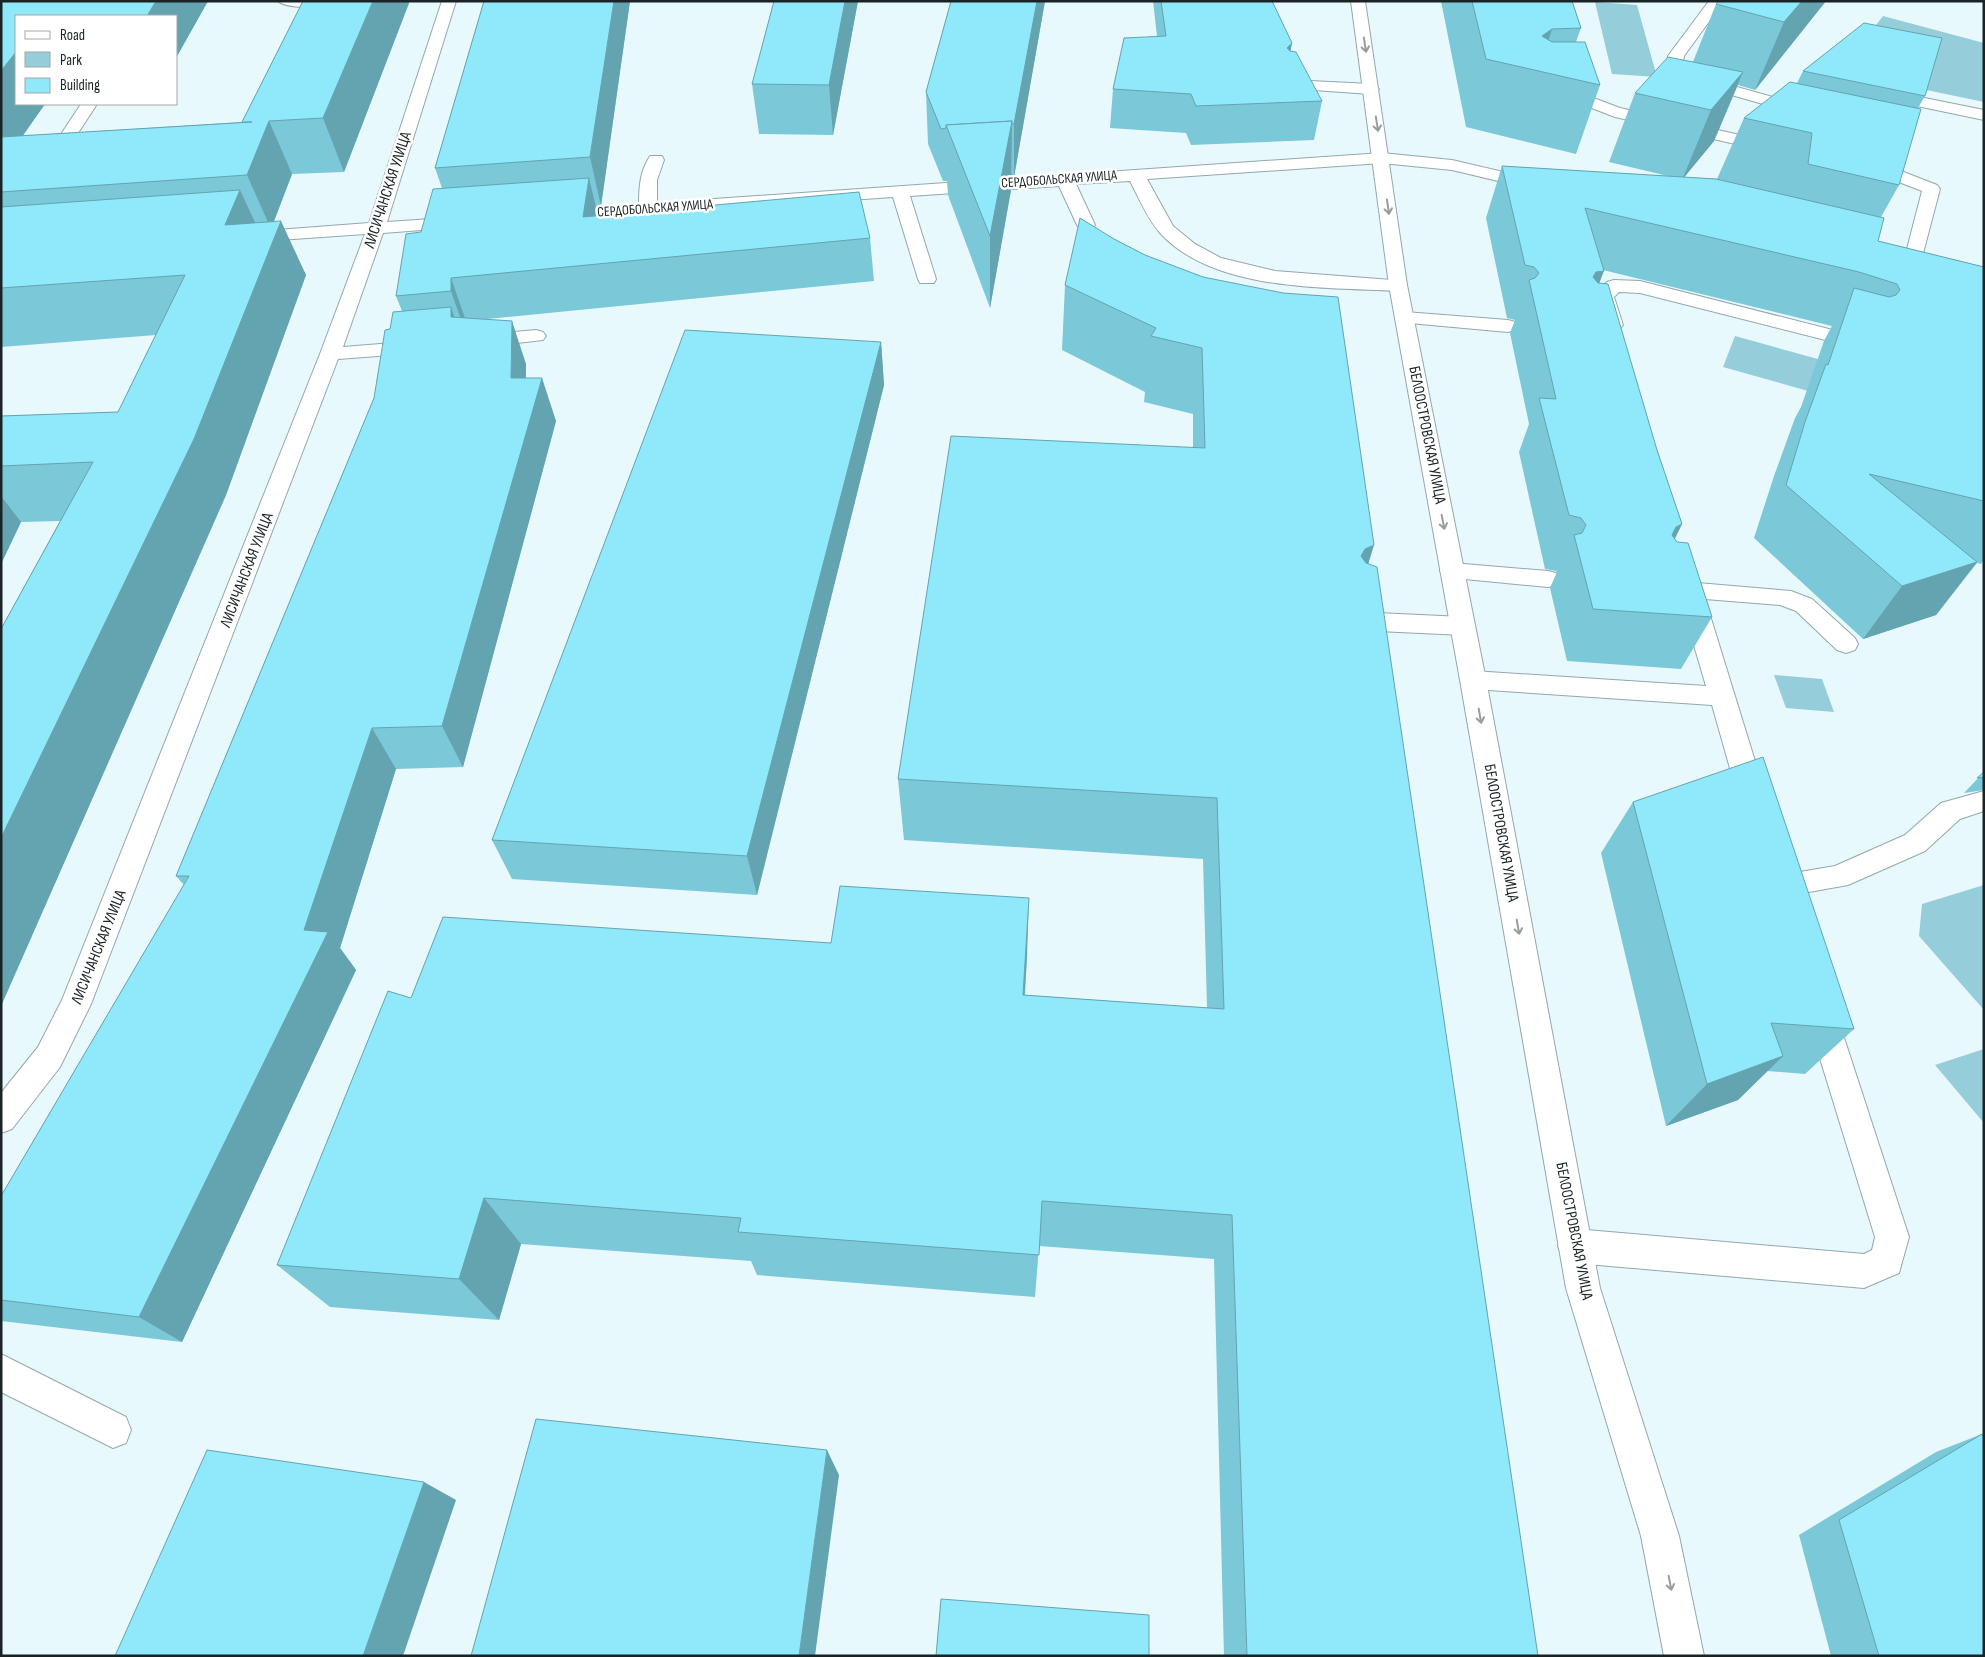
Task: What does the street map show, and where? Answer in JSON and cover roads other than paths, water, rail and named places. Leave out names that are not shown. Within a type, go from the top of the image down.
[{"type":"street","points":[[286,1],[345,2]]},
{"type":"street","name":"ЛИСИЧАНСКАЯ УЛИЦА","points":[[1,1118],[50,1057],[76,1004],[232,611],[330,354],[376,228],[449,1]]},
{"type":"street","name":"БЕЛООСТРОВСКАЯ УЛИЦА","points":[[1358,1],[1382,158],[1398,284],[1473,680],[1583,1288],[1660,1536],[1684,1656]]},
{"type":"street","points":[[1717,1],[1676,56],[1674,70],[1688,78],[1774,102]]},
{"type":"street","points":[[319,21],[327,3]]},
{"type":"street","points":[[1290,85],[1371,89]]},
{"type":"street","points":[[1738,140],[1774,102],[1788,91]]},
{"type":"street","points":[[1871,92],[1984,115]]},
{"type":"street","points":[[1540,102],[1590,96],[1615,112],[1786,150]]},
{"type":"street","points":[[52,160],[88,105]]},
{"type":"street","name":"СЕРДОБОЛЬСКАЯ УЛИЦА","points":[[542,216],[1382,158],[1452,165],[1550,189]]},
{"type":"street","points":[[35,162],[72,159]]},
{"type":"street","points":[[648,208],[648,180],[656,160]]},
{"type":"street","points":[[1852,165],[1890,173],[1931,189],[1909,276]]},
{"type":"street","points":[[1135,174],[1166,230],[1189,250],[1222,266],[1261,275],[1398,284]]},
{"type":"street","points":[[1065,179],[1086,226]]},
{"type":"street","points":[[900,190],[927,279]]},
{"type":"street","points":[[235,238],[474,221]]},
{"type":"street","points":[[1889,271],[1928,280]]},
{"type":"street","points":[[1609,337],[1604,296],[1614,286],[1640,287],[1857,342]]},
{"type":"street","points":[[1405,318],[1508,326]]},
{"type":"street","points":[[330,354],[536,336]]},
{"type":"street","points":[[1682,561],[1761,825]]},
{"type":"street","points":[[1452,571],[1548,579]]},
{"type":"street","points":[[1657,587],[1783,597],[1804,605],[1846,644]]},
{"type":"street","points":[[1356,621],[1463,626]]},
{"type":"street","points":[[1473,680],[1722,696]]},
{"type":"street","points":[[1780,885],[1838,877],[1915,843],[1951,811],[1982,801]]},
{"type":"street","points":[[1772,859],[1789,913]]},
{"type":"street","points":[[1575,1246],[1864,1271],[1887,1261],[1892,1237],[1812,985]]},
{"type":"street","points":[[1,1372],[113,1430]]}]
